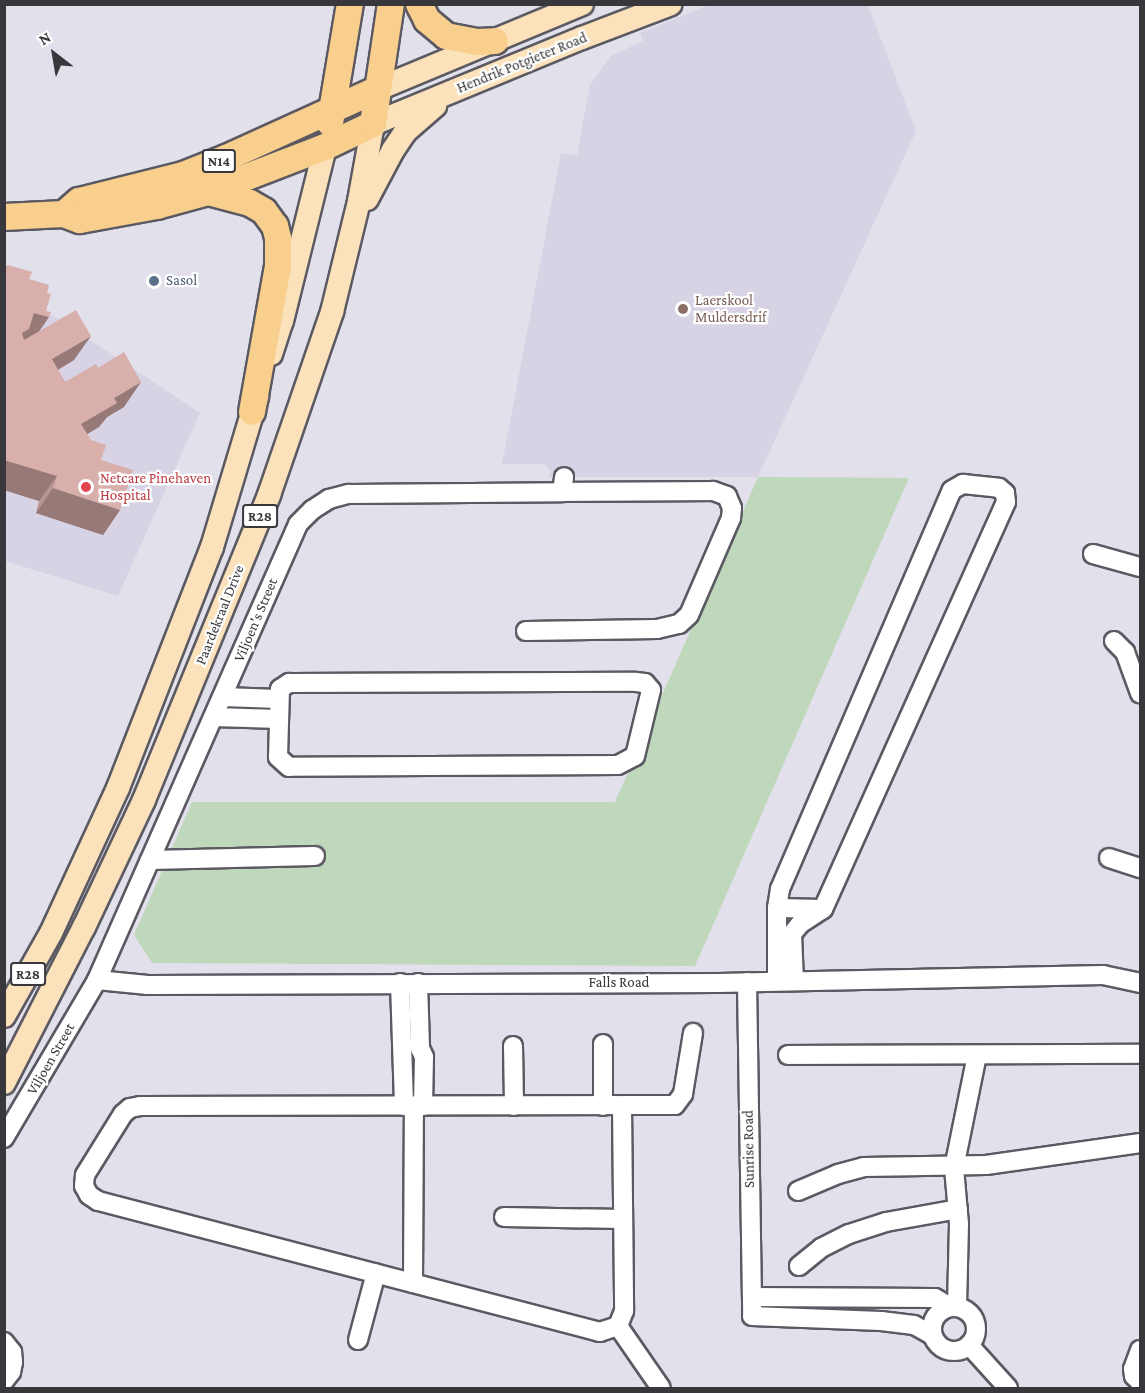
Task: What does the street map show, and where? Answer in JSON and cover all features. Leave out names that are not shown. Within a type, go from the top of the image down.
[{"type":"highway","points":[[325,147],[334,109],[350,4]]},
{"type":"highway","points":[[373,124],[391,4]]},
{"type":"highway","points":[[418,4],[427,20],[446,36],[478,42],[495,40]]},
{"type":"highway","name":"N14","points":[[64,214],[79,201],[172,178],[216,162],[378,89]]},
{"type":"highway","name":"N14","points":[[4,217],[64,214],[80,220],[157,206],[208,192],[325,147],[373,124]]},
{"type":"highway","points":[[208,192],[250,203],[264,211],[275,226],[278,238],[278,266],[252,412]]},
{"type":"main road","name":"Hendrik Potgieter Road","points":[[378,89],[582,4]]},
{"type":"main road","name":"Hendrik Potgieter Road","points":[[373,124],[671,4]]},
{"type":"main road","points":[[353,225],[405,132],[425,113],[461,88]]},
{"type":"main road","name":"Paardekraal Drive","points":[[4,1083],[79,938],[144,800],[269,495],[332,312],[353,225],[373,124]]},
{"type":"main road","name":"Paardekraal Drive","points":[[4,1016],[51,933],[118,788],[213,547],[252,412],[282,321],[325,147]]},
{"type":"main road","points":[[4,1032],[43,957],[51,933]]},
{"type":"street","name":"Viljoen's Street","points":[[97,980],[214,717],[288,542],[298,524],[312,510],[329,499],[348,494],[563,484],[721,492],[730,502],[731,518],[689,615],[679,624],[657,629],[526,631]]},
{"type":"street","points":[[785,953],[794,931],[823,909],[1006,502],[1005,493],[999,488],[963,484],[952,490],[780,889],[777,908],[785,953],[786,981]]},
{"type":"street","points":[[1093,554],[1140,567]]},
{"type":"street","points":[[1114,641],[1125,652],[1140,693]]},
{"type":"street","points":[[636,682],[645,683],[651,690],[635,756],[618,765],[289,767],[278,757],[279,699],[280,689],[290,683],[636,682]]},
{"type":"street","points":[[223,696],[279,699]]},
{"type":"street","points":[[214,717],[279,719]]},
{"type":"street","points":[[150,860],[315,856]]},
{"type":"street","points":[[1109,858],[1140,868]]},
{"type":"street","points":[[777,908],[823,909]]},
{"type":"street","name":"Falls Road","points":[[97,980],[148,985],[747,982],[1103,975],[1140,983]]},
{"type":"street","name":"Viljoen Street","points":[[4,1138],[97,980]]},
{"type":"street","name":"Sunrise Road","points":[[747,982],[752,1316],[881,1321],[914,1326],[932,1335]]},
{"type":"street","points":[[409,983],[411,1047],[424,1057],[414,1106],[412,1283]]},
{"type":"street","points":[[622,1106],[624,1311],[618,1326],[600,1332],[98,1201],[89,1195],[84,1186],[85,1175],[123,1114],[130,1108],[414,1106],[622,1106],[670,1106],[679,1102],[683,1094],[693,1033]]},
{"type":"street","points":[[603,1044],[603,1106]]},
{"type":"street","points":[[513,1046],[514,1106]]},
{"type":"street","points":[[788,1054],[1140,1054]]},
{"type":"street","points":[[954,1306],[958,1209],[954,1168],[977,1055]]},
{"type":"street","points":[[798,1191],[838,1174],[864,1167],[954,1168],[1140,1143]]},
{"type":"street","points":[[799,1266],[821,1248],[849,1234],[886,1222],[958,1209]]},
{"type":"street","points":[[504,1217],[623,1220]]},
{"type":"street","points":[[358,1340],[376,1274]]},
{"type":"street","points":[[752,1297],[935,1298],[954,1306],[970,1313],[977,1326],[969,1346],[955,1351],[941,1347],[932,1335],[933,1320],[938,1313],[954,1306]]},
{"type":"street","points":[[618,1326],[661,1389]]},
{"type":"street","points":[[4,1342],[12,1352],[14,1362],[4,1382]]},
{"type":"street","points":[[969,1346],[1008,1389]]},
{"type":"street","points":[[1140,1350],[1133,1369],[1134,1376],[1140,1382]]},
{"type":"shaded area","name":"Laerskool Muldersdrif","points":[[710,5],[868,5],[916,131],[758,477],[549,477],[551,472],[545,464],[502,464],[561,153],[577,155],[590,85],[611,56],[643,41],[640,33]]},
{"type":"shaded area","name":"Netcare Pinehaven Hospital","points":[[4,283],[200,413],[118,596],[5,561]]},
{"type":"green space","points":[[758,477],[909,478],[695,966],[152,963],[134,935],[192,802],[615,802]]},
{"type":"building","points":[[8,265],[32,272],[29,279],[49,285],[47,293],[51,294],[46,311],[51,312],[49,317],[34,313],[29,329],[22,333],[24,340],[76,310],[91,336],[52,359],[65,382],[96,364],[98,368],[124,352],[141,382],[114,398],[117,403],[81,424],[91,440],[106,445],[101,460],[133,470],[120,510],[53,488],[57,476],[4,460],[4,274]]},
{"type":"place","name":"Sasol","points":[[154,281]]},
{"type":"place","name":"Laerskool Muldersdrif","points":[[683,309]]},
{"type":"place","name":"Netcare Pinehaven Hospital","points":[[86,487]]}]
